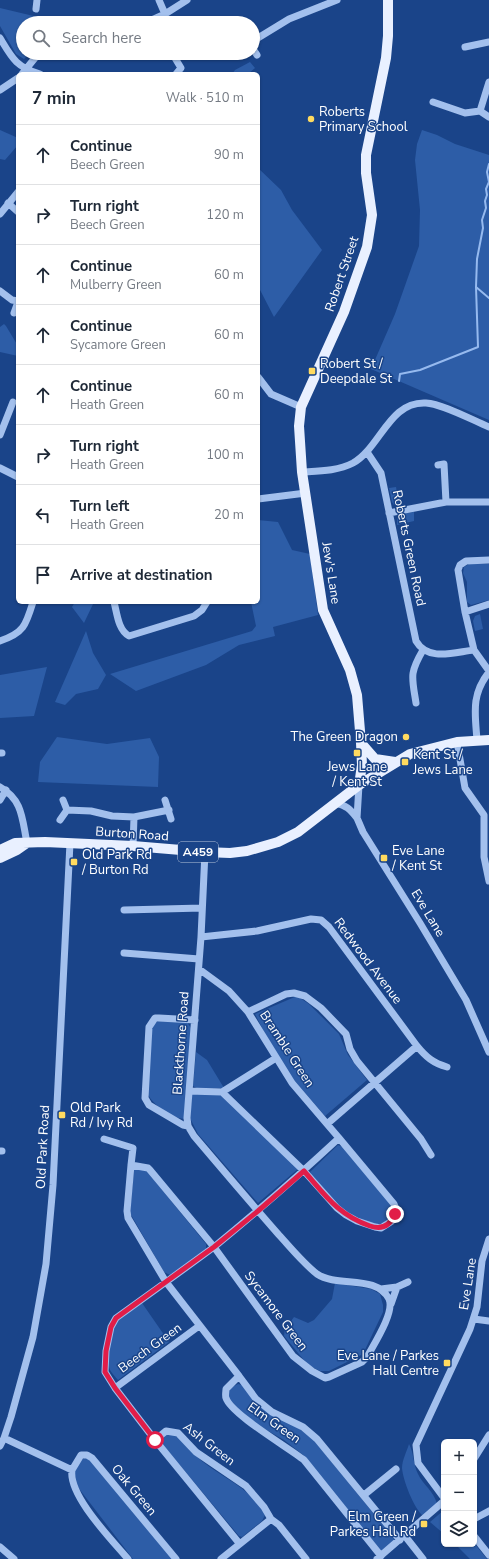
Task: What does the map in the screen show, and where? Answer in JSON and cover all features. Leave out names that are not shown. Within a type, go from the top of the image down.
[{"type":"main road","name":"Robert Street","points":[[301,407],[344,312],[367,247],[372,215],[366,173],[366,155],[386,58],[388,36],[388,0]]},
{"type":"main road","name":"Jew's Lane","points":[[301,407],[299,426],[302,472],[323,610],[350,670],[357,695],[362,765],[359,785]]},
{"type":"main road","name":"A459","points":[[359,785],[410,754],[457,742],[489,740]]},
{"type":"main road","points":[[361,743],[375,759],[395,762]]},
{"type":"main road","name":"Burton Road","points":[[27,843],[70,843],[133,846],[230,853],[247,851],[278,842],[298,832],[359,785]]},
{"type":"main road","points":[[0,858],[17,850],[27,843]]},
{"type":"main road","name":"A459","points":[[0,850],[14,844],[27,843]]},
{"type":"street","points":[[36,9],[37,0]]},
{"type":"street","points":[[159,0],[165,14]]},
{"type":"street","points":[[161,16],[187,0]]},
{"type":"street","points":[[260,37],[289,19],[337,0]]},
{"type":"street","points":[[0,38],[24,72],[33,60]]},
{"type":"street","points":[[465,47],[489,42]]},
{"type":"street","points":[[176,60],[181,68],[178,72]]},
{"type":"street","points":[[0,90],[16,79]]},
{"type":"street","points":[[480,111],[489,82]]},
{"type":"street","points":[[432,102],[465,113],[480,111],[489,117]]},
{"type":"street","points":[[0,214],[16,194]]},
{"type":"street","points":[[8,203],[16,210]]},
{"type":"street","points":[[0,291],[12,300],[16,301]]},
{"type":"street","points":[[14,313],[16,307]]},
{"type":"street","points":[[260,380],[270,394],[301,407]]},
{"type":"street","points":[[0,435],[13,402]]},
{"type":"street","points":[[302,472],[339,469],[355,462],[367,452],[398,412],[418,403],[428,403],[441,406],[489,427]]},
{"type":"street","name":"Roberts Green Road","points":[[367,452],[381,473],[414,637],[418,645],[423,650]]},
{"type":"street","points":[[438,465],[444,464],[446,502]]},
{"type":"street","points":[[0,468],[16,476]]},
{"type":"street","points":[[260,499],[306,493]]},
{"type":"street","points":[[389,512],[446,502],[489,502]]},
{"type":"street","points":[[477,740],[475,704],[481,682],[489,671],[474,650],[465,612],[458,570],[460,565],[466,561],[489,560]]},
{"type":"street","points":[[0,641],[13,637],[20,632],[30,614],[32,604]]},
{"type":"street","points":[[115,604],[121,627],[125,634],[129,636],[194,616],[202,610],[206,604]]},
{"type":"street","points":[[465,612],[489,604]]},
{"type":"street","points":[[416,703],[412,676],[414,665],[423,650],[436,654],[474,650]]},
{"type":"street","points":[[457,742],[464,788],[484,815],[487,828],[484,842],[484,857],[489,881]]},
{"type":"street","name":"Eve Lane","points":[[359,785],[357,818],[363,832],[466,1000],[489,1052]]},
{"type":"street","points":[[0,800],[3,788],[15,799],[21,811],[27,843]]},
{"type":"street","points":[[63,800],[67,810]]},
{"type":"street","points":[[165,800],[171,819]]},
{"type":"street","points":[[335,803],[342,804],[349,808],[357,818]]},
{"type":"street","points":[[67,810],[91,811],[112,816],[134,817],[169,810]]},
{"type":"street","points":[[60,820],[67,810]]},
{"type":"street","points":[[133,846],[134,817]]},
{"type":"street","name":"Old Park Road","points":[[0,1446],[4,1438],[33,1337],[46,1264],[53,1185],[70,843]]},
{"type":"street","name":"Blackthorne Road","points":[[188,1126],[189,1091],[201,937],[205,852]]},
{"type":"street","points":[[124,910],[202,908]]},
{"type":"street","name":"Redwood Avenue","points":[[201,937],[257,931],[311,919],[321,920],[329,927],[417,1046],[428,1058],[437,1064],[447,1067]]},
{"type":"street","points":[[124,953],[199,959]]},
{"type":"street","name":"Bramble Green","points":[[199,969],[229,991],[248,1012],[292,1083],[394,1204],[396,1209],[392,1221],[381,1228],[357,1221],[346,1215],[337,1208],[304,1171]]},
{"type":"street","name":"Bramble Green","points":[[248,1012],[286,994],[294,993],[305,996],[321,1008],[346,1034],[350,1049],[356,1061],[421,1139],[431,1155]]},
{"type":"street","points":[[195,1020],[155,1018],[149,1027],[145,1098],[149,1105],[183,1125],[188,1126],[194,1136],[258,1211],[309,1267],[319,1275],[329,1279],[372,1285],[381,1289],[391,1304]]},
{"type":"street","points":[[327,1124],[417,1046]]},
{"type":"street","points":[[189,1091],[222,1092],[276,1058]]},
{"type":"street","points":[[222,1092],[304,1171]]},
{"type":"street","points":[[104,1139],[133,1148],[127,1211],[128,1218],[166,1282],[214,1247],[258,1211],[339,1138]]},
{"type":"street","points":[[131,1165],[148,1168],[214,1247]]},
{"type":"street","name":"Eve Lane","points":[[441,1494],[418,1463],[416,1445],[474,1319],[477,1307],[482,1261],[489,1239]]},
{"type":"street","name":"Sycamore Green","points":[[214,1247],[293,1356],[312,1371],[325,1378],[362,1362],[367,1357],[388,1316],[391,1304]]},
{"type":"street","name":"Beech Green","points":[[155,1440],[115,1388],[105,1372],[104,1364],[113,1322],[116,1318],[166,1282],[239,1376]]},
{"type":"street","points":[[381,1289],[397,1287],[408,1282]]},
{"type":"street","points":[[391,1304],[397,1287]]},
{"type":"street","points":[[474,1319],[489,1321]]},
{"type":"street","name":"Beech Green","points":[[115,1388],[200,1326]]},
{"type":"street","name":"Elm Green","points":[[403,1538],[364,1495],[317,1439],[303,1427],[272,1412],[260,1402],[239,1376],[226,1389],[226,1399],[237,1411],[253,1425],[291,1449],[304,1460],[379,1557],[403,1538],[441,1504]]},
{"type":"street","name":"Ash Green","points":[[155,1440],[166,1431],[178,1433],[196,1452],[246,1486],[264,1507],[271,1519],[279,1525],[306,1559]]},
{"type":"street","points":[[477,1454],[489,1435]]},
{"type":"street","points":[[4,1438],[72,1470],[71,1477],[74,1487],[86,1508],[128,1559]]},
{"type":"street","points":[[155,1440],[239,1543]]},
{"type":"street","name":"Oak Green","points":[[72,1470],[81,1455],[87,1455],[92,1458],[176,1559]]},
{"type":"street","points":[[364,1495],[396,1469]]},
{"type":"street","points":[[477,1517],[489,1511]]},
{"type":"street","points":[[221,1559],[239,1543],[271,1519]]},
{"type":"street","points":[[403,1538],[423,1559]]},
{"type":"street","points":[[477,1540],[489,1555]]},
{"type":"street","points":[[0,1547],[14,1559]]},
{"type":"shaded area","points":[[0,8],[34,16],[16,16],[16,54],[0,26]]},
{"type":"shaded area","points":[[250,62],[255,68],[250,72],[234,72]]},
{"type":"shaded area","points":[[0,130],[16,137],[16,147],[5,160],[0,159]]},
{"type":"shaded area","points":[[422,130],[437,135],[455,144],[489,155],[489,420],[371,369],[395,314],[419,246],[420,210],[415,160],[417,144]]},
{"type":"shaded area","points":[[260,170],[281,190],[292,210],[322,250],[274,317],[260,290]]},
{"type":"shaded area","points":[[4,324],[16,343],[16,356],[0,352],[0,327]]},
{"type":"shaded area","points":[[396,487],[399,504],[394,505],[389,488]]},
{"type":"shaded area","points":[[414,512],[414,521],[397,525],[397,519],[402,514]]},
{"type":"shaded area","points":[[260,520],[278,522],[292,550],[310,554],[318,615],[273,627],[275,636],[239,645],[206,665],[136,691],[110,674],[252,631],[256,626],[251,604],[260,604]]},
{"type":"shaded area","points":[[469,564],[489,564],[489,600],[471,605],[467,602],[467,582],[463,573],[464,567]]},
{"type":"shaded area","points":[[74,604],[93,604],[84,623],[72,607]]},
{"type":"shaded area","points":[[480,614],[483,629],[475,631],[473,621],[475,616]]},
{"type":"shaded area","points":[[86,631],[93,653],[106,675],[98,689],[76,694],[65,705],[55,702]]},
{"type":"shaded area","points":[[47,667],[34,716],[0,718],[0,675]]},
{"type":"shaded area","points":[[57,737],[107,744],[150,738],[159,757],[158,787],[38,782],[40,762]]},
{"type":"shaded area","points":[[297,996],[309,1004],[339,1034],[348,1055],[367,1080],[325,1116],[293,1079],[266,1036],[255,1014]]},
{"type":"shaded area","points":[[159,1021],[187,1022],[191,1028],[184,1119],[178,1118],[163,1111],[148,1095],[152,1027]]},
{"type":"shaded area","points":[[196,1052],[207,1060],[224,1088],[198,1089],[193,1086]]},
{"type":"shaded area","points":[[192,1093],[221,1095],[298,1169],[258,1203],[198,1134],[190,1118]]},
{"type":"shaded area","points":[[338,1145],[343,1147],[392,1206],[390,1217],[383,1225],[366,1222],[344,1210],[331,1199],[313,1178],[310,1172]]},
{"type":"shaded area","points":[[134,1170],[146,1170],[206,1244],[206,1249],[170,1275],[164,1272],[130,1213]]},
{"type":"shaded area","points":[[335,1283],[371,1289],[380,1294],[383,1312],[363,1354],[329,1371],[320,1371],[308,1365],[284,1336],[285,1329],[294,1317],[308,1323],[314,1320],[332,1299]]},
{"type":"shaded area","points":[[142,1303],[169,1342],[118,1380],[110,1370],[108,1359],[114,1323]]},
{"type":"shaded area","points":[[238,1384],[242,1385],[314,1440],[395,1540],[381,1551],[302,1454],[284,1440],[246,1418],[228,1397],[230,1389]]},
{"type":"shaded area","points":[[166,1433],[176,1435],[192,1453],[204,1463],[251,1496],[265,1515],[262,1521],[242,1537],[239,1536],[159,1440]]},
{"type":"shaded area","points":[[409,1444],[418,1474],[436,1499],[437,1504],[423,1516],[413,1501],[407,1487],[402,1468]]},
{"type":"shaded area","points":[[85,1458],[90,1459],[173,1559],[133,1559],[77,1486],[75,1470],[78,1464]]},
{"type":"shaded area","points":[[441,1513],[441,1531],[430,1522]]},
{"type":"shaded area","points":[[458,1547],[477,1547],[487,1559],[470,1559]]},
{"type":"waterway","points":[[399,381],[400,374],[420,370],[478,347],[476,287],[477,259],[483,228],[482,220],[486,208],[485,201],[487,195],[486,189],[489,182],[487,172],[489,164]]},
{"type":"waterway","points":[[476,287],[489,298]]},
{"type":"place","name":"Roberts Primary School","points":[[311,119]]},
{"type":"place","name":"Robert St / Deepdale St","points":[[312,371]]},
{"type":"place","name":"The Green Dragon","points":[[406,737]]},
{"type":"place","name":"Jews Lane / Kent St","points":[[357,753]]},
{"type":"place","name":"Kent St / Jews Lane","points":[[405,762]]},
{"type":"place","name":"Eve Lane / Kent St","points":[[384,858]]},
{"type":"place","name":"Old Park Rd / Burton Rd","points":[[74,862]]},
{"type":"place","name":"Old Park Rd / Ivy Rd","points":[[62,1115]]},
{"type":"place","name":"Eve Lane / Parkes Hall Centre","points":[[447,1363]]},
{"type":"place","name":"Elm Green / Parkes Hall Rd","points":[[424,1524]]},
{"type":"route","points":[[155,1440],[115,1388],[105,1372],[104,1364],[106,1351],[111,1327],[116,1318],[214,1247],[304,1171],[337,1208],[357,1221],[381,1228],[392,1221],[395,1214]]}]
